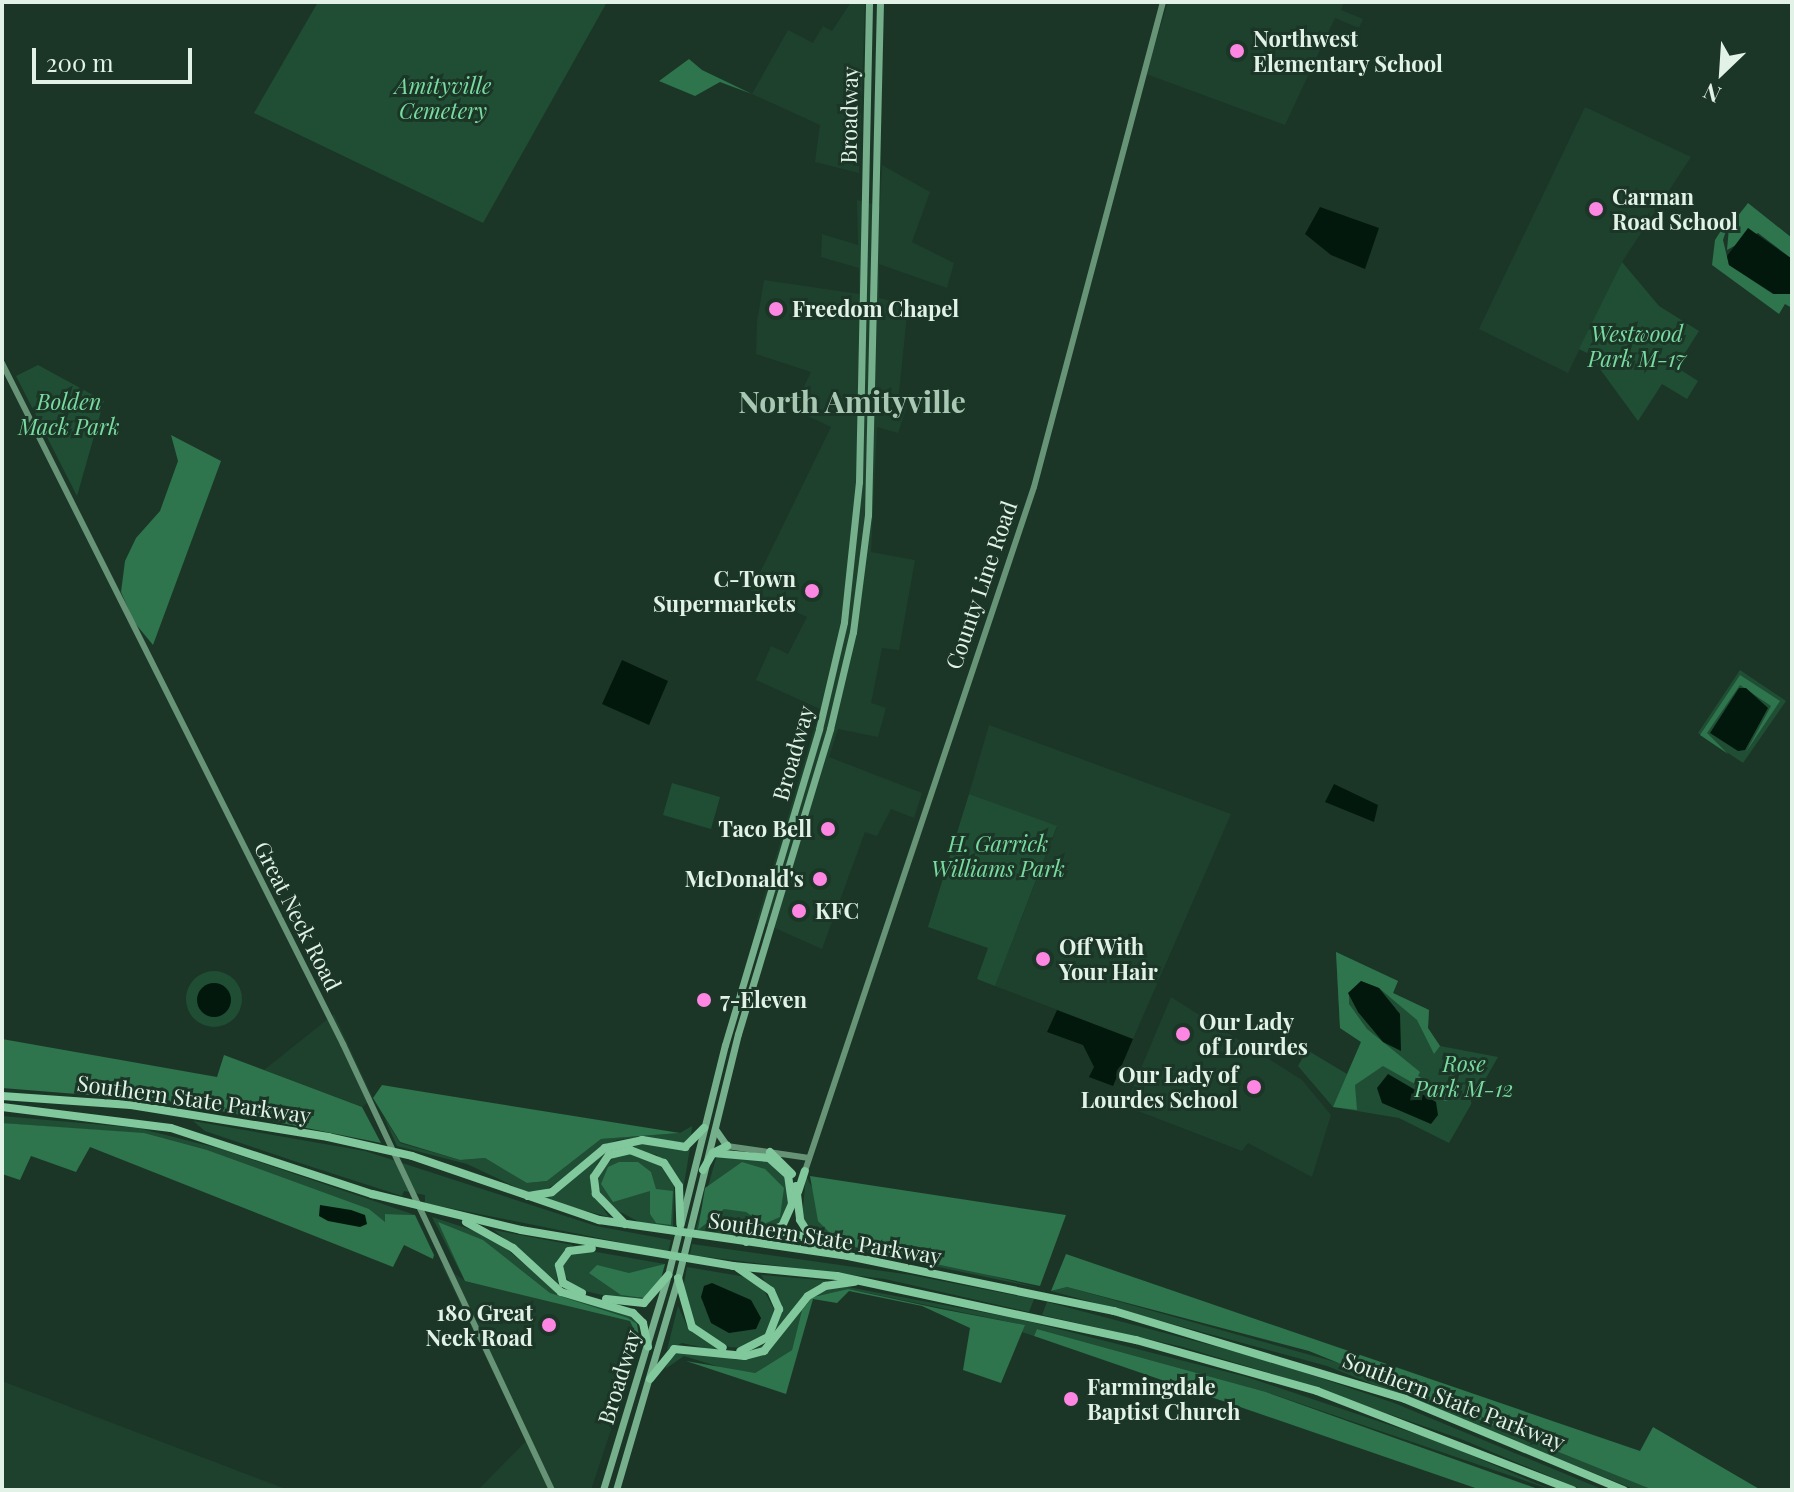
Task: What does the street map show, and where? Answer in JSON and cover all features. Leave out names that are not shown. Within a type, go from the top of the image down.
[{"type":"highway","name":"Southern State Parkway","points":[[2,1096],[131,1105],[328,1137],[412,1156],[522,1196],[629,1227],[848,1256],[1074,1301],[1235,1343],[1455,1418],[1624,1490]]},
{"type":"highway","name":"Southern State Parkway","points":[[2,1107],[171,1128],[451,1215],[608,1247],[861,1281],[1122,1336],[1264,1374],[1408,1423],[1572,1490]]},
{"type":"highway","points":[[522,1196],[552,1192],[605,1148],[642,1140],[685,1147],[704,1128]]},
{"type":"highway","points":[[703,1170],[713,1153],[727,1146]]},
{"type":"highway","points":[[629,1227],[596,1194],[594,1177],[609,1155],[630,1150],[664,1163],[679,1186],[680,1224]]},
{"type":"highway","points":[[770,1152],[786,1165],[798,1193],[800,1220],[813,1241]]},
{"type":"highway","points":[[713,1153],[769,1158],[788,1175],[792,1204],[772,1233]]},
{"type":"highway","points":[[798,1193],[805,1171]]},
{"type":"highway","points":[[451,1215],[504,1241],[561,1292],[633,1313],[643,1323],[648,1346]]},
{"type":"highway","points":[[742,1243],[772,1233],[813,1241],[848,1256]]},
{"type":"highway","points":[[608,1247],[565,1253],[558,1269],[563,1283],[579,1293],[637,1305],[652,1299],[668,1275]]},
{"type":"highway","points":[[678,1278],[692,1327],[715,1345],[743,1351],[768,1337],[779,1309],[771,1291],[733,1266]]},
{"type":"highway","points":[[650,1379],[674,1349],[745,1356],[764,1351],[808,1296],[825,1286],[861,1281]]},
{"type":"main road","name":"Broadway","points":[[603,1490],[648,1346],[704,1128],[834,672],[858,514],[869,2]]},
{"type":"main road","name":"Broadway","points":[[616,1490],[678,1278],[714,1125],[844,676],[868,515],[880,2]]},
{"type":"main road","name":"County Line Road","points":[[805,1171],[1034,487],[1116,162],[1163,2]]},
{"type":"main road","points":[[863,297],[866,324],[872,330]]},
{"type":"main road","points":[[862,331],[868,338],[871,370]]},
{"type":"main road","name":"Great Neck Road","points":[[2,363],[382,1128],[552,1490]]},
{"type":"main road","points":[[858,514],[868,515]]},
{"type":"main road","points":[[764,911],[774,915]]},
{"type":"main road","points":[[714,1125],[717,1138],[727,1146],[809,1158]]},
{"type":"shaded area","points":[[851,2],[865,2],[859,173],[815,162],[820,125],[752,94],[788,30],[813,43],[823,26],[832,31]]},
{"type":"shaded area","name":"Northwest Elementary School","points":[[1168,2],[1344,2],[1341,10],[1363,19],[1359,28],[1335,18],[1285,125],[1146,74]]},
{"type":"shaded area","name":"Carman Road School","points":[[1585,107],[1691,157],[1622,262],[1568,373],[1479,329]]},
{"type":"shaded area","points":[[882,165],[930,192],[912,242],[954,263],[947,288],[879,264],[879,298],[908,305],[899,393],[907,406],[898,433],[877,427],[871,552],[915,560],[899,650],[882,648],[871,703],[886,708],[878,737],[838,729],[829,757],[922,793],[914,818],[891,809],[877,836],[865,832],[822,949],[757,920],[820,709],[756,680],[771,646],[788,654],[807,617],[751,591],[831,427],[793,409],[811,372],[756,354],[757,322],[764,280],[859,294],[859,268],[821,257],[822,234],[858,245],[857,200],[880,206]]},
{"type":"shaded area","points":[[1320,207],[1379,228],[1365,269],[1331,255],[1305,234]]},
{"type":"shaded area","points":[[1748,228],[1792,259],[1792,294],[1774,294],[1729,265],[1727,256]]},
{"type":"shaded area","points":[[622,660],[668,681],[649,725],[602,704]]},
{"type":"shaded area","points":[[1739,688],[1746,688],[1768,708],[1745,750],[1738,751],[1710,733]]},
{"type":"shaded area","points":[[989,725],[1231,814],[1133,1039],[995,986],[1057,827],[969,794]]},
{"type":"shaded area","points":[[1334,784],[1378,805],[1374,822],[1325,802]]},
{"type":"shaded area","points":[[1361,981],[1379,988],[1400,1014],[1401,1051],[1383,1042],[1358,1012],[1348,993]]},
{"type":"shaded area","points":[[214,983],[226,988],[231,1000],[226,1012],[214,1017],[202,1012],[197,1000],[202,988]]},
{"type":"shaded area","points":[[1171,997],[1302,1080],[1331,1115],[1312,1177],[1248,1143],[1242,1151],[1125,1106]]},
{"type":"shaded area","points":[[1057,1010],[1133,1039],[1113,1086],[1089,1077],[1094,1067],[1083,1045],[1047,1032]]},
{"type":"shaded area","points":[[334,1014],[373,1098],[362,1107],[264,1070]]},
{"type":"shaded area","points":[[1388,1074],[1436,1102],[1438,1115],[1431,1124],[1382,1103],[1377,1088]]},
{"type":"shaded area","points":[[320,1205],[365,1215],[367,1224],[360,1227],[328,1221],[319,1216]]},
{"type":"shaded area","points":[[441,1264],[465,1281],[631,1321],[640,1342],[591,1490],[480,1488],[526,1441]]},
{"type":"shaded area","points":[[712,1283],[751,1300],[761,1318],[756,1329],[729,1333],[711,1323],[701,1297],[704,1286]]},
{"type":"shaded area","points":[[2,1381],[288,1490],[2,1490]]},
{"type":"green space","name":"Amityville Cemetery","points":[[318,2],[607,2],[483,223],[254,113]]},
{"type":"green space","points":[[689,59],[702,70],[752,94],[720,82],[695,96],[659,81]]},
{"type":"green space","points":[[1748,203],[1792,238],[1792,259],[1758,233],[1727,250],[1729,227]]},
{"type":"green space","points":[[1731,215],[1723,240],[1729,265],[1773,294],[1792,294],[1792,308],[1785,304],[1779,314],[1712,265],[1715,240]]},
{"type":"green space","name":"Westwood Park M-17","points":[[1622,262],[1659,306],[1699,331],[1676,367],[1698,381],[1687,399],[1662,384],[1638,421],[1589,354],[1579,349]]},
{"type":"green space","name":"Bolden Mack Park","points":[[38,365],[104,401],[77,496],[16,376]]},
{"type":"green space","points":[[171,435],[221,461],[153,645],[134,622],[121,592],[125,561],[136,538],[160,511],[178,461]]},
{"type":"green space","points":[[1740,670],[1786,701],[1743,763],[1698,733]]},
{"type":"green space","points":[[1740,675],[1780,701],[1746,752],[1771,706],[1740,685],[1707,733],[1728,754],[1700,735]]},
{"type":"green space","points":[[672,783],[720,797],[711,829],[663,815]]},
{"type":"green space","name":"H. Garrick Williams Park","points":[[969,794],[1057,826],[995,986],[977,979],[988,948],[928,927]]},
{"type":"green space","name":"Rose Park M-12","points":[[1336,952],[1398,981],[1393,993],[1429,1010],[1428,1028],[1440,1046],[1498,1057],[1449,1143],[1399,1118],[1333,1107],[1298,1066],[1307,1050],[1347,1074],[1361,1042],[1340,1028]]},
{"type":"green space","points":[[1336,952],[1398,981],[1393,993],[1429,1010],[1428,1028],[1440,1046],[1434,1054],[1417,1020],[1379,988],[1361,981],[1349,993],[1349,1004],[1367,1029],[1420,1072],[1418,1076],[1455,1098],[1445,1101],[1383,1066],[1355,1085],[1357,1110],[1333,1107],[1361,1042],[1340,1028]]},
{"type":"green space","points":[[214,971],[234,979],[242,999],[234,1019],[214,1027],[194,1019],[186,999],[194,979]]},
{"type":"green space","points":[[2,1039],[217,1077],[224,1055],[362,1107],[381,1143],[176,1102],[2,1088]]},
{"type":"green space","points":[[382,1085],[680,1133],[601,1139],[547,1181],[527,1183],[485,1158],[460,1160],[400,1142],[373,1098]]},
{"type":"green space","points":[[2,1116],[138,1128],[221,1149],[415,1215],[386,1214],[387,1224],[144,1134],[2,1123]]},
{"type":"green space","points":[[384,1117],[400,1143],[460,1160],[485,1158],[528,1183],[547,1181],[601,1139],[680,1133],[692,1126],[691,1138],[685,1143],[640,1137],[617,1140],[599,1148],[559,1182],[543,1191],[524,1191],[467,1164],[397,1146]]},
{"type":"green space","points":[[193,1121],[365,1151],[596,1226],[671,1240],[668,1252],[425,1203],[425,1195],[404,1191],[402,1196],[205,1131]]},
{"type":"green space","points":[[2,1123],[144,1133],[207,1150],[369,1209],[385,1222],[385,1214],[415,1215],[434,1255],[433,1259],[404,1245],[393,1267],[90,1147],[76,1172],[31,1156],[20,1180],[2,1174]]},
{"type":"green space","points":[[653,1144],[690,1148],[683,1190],[657,1155],[618,1147],[598,1162],[592,1177],[594,1195],[609,1217],[538,1198],[552,1194],[616,1146]]},
{"type":"green space","points":[[617,1154],[636,1154],[660,1165],[674,1186],[673,1230],[643,1224],[609,1206],[598,1188],[599,1173]]},
{"type":"green space","points":[[717,1155],[765,1161],[777,1167],[785,1177],[789,1209],[780,1224],[753,1236],[695,1232]]},
{"type":"green space","points":[[619,1162],[638,1162],[651,1172],[656,1189],[673,1191],[671,1225],[656,1223],[650,1214],[650,1191],[613,1202],[601,1184],[608,1167]]},
{"type":"green space","points":[[742,1162],[765,1169],[784,1188],[780,1217],[764,1224],[746,1212],[724,1209],[698,1230],[705,1188]]},
{"type":"green space","points":[[806,1176],[841,1244],[928,1259],[1039,1288],[823,1243],[802,1218]]},
{"type":"green space","points":[[810,1176],[1066,1215],[1040,1286],[841,1244],[818,1221]]},
{"type":"green space","points":[[432,1217],[491,1236],[561,1295],[630,1314],[636,1319],[640,1342],[630,1321],[465,1281]]},
{"type":"green space","points":[[438,1222],[483,1240],[550,1293],[628,1318],[637,1324],[640,1342],[630,1321],[465,1281]]},
{"type":"green space","points":[[494,1230],[573,1245],[556,1265],[557,1279],[568,1291]]},
{"type":"green space","points":[[692,1244],[911,1275],[1034,1299],[1029,1312],[885,1279],[690,1255]]},
{"type":"green space","points":[[585,1250],[665,1264],[660,1282],[633,1302],[576,1289],[561,1272],[566,1256]]},
{"type":"green space","points":[[1066,1254],[1640,1451],[1653,1427],[1761,1490],[1653,1490],[1309,1351],[1067,1287],[1051,1291]]},
{"type":"green space","points":[[665,1264],[660,1282],[644,1298],[621,1295],[589,1273],[597,1265],[629,1273]]},
{"type":"green space","points":[[687,1267],[752,1278],[761,1285],[774,1309],[766,1336],[744,1348],[729,1347],[694,1326],[682,1294]]},
{"type":"green space","points":[[761,1275],[832,1281],[803,1297],[776,1336],[758,1352],[732,1354],[682,1343],[667,1350],[678,1306],[688,1328],[723,1351],[744,1353],[766,1344],[778,1323],[780,1305]]},
{"type":"green space","points":[[842,1286],[1019,1319],[1247,1377],[1440,1442],[1552,1490],[1266,1392],[1037,1329],[1034,1336],[1022,1332],[1024,1325],[848,1289],[813,1297],[802,1310],[792,1350],[755,1373],[736,1372],[684,1356],[665,1369],[674,1351],[691,1349],[737,1360],[765,1354],[806,1301],[824,1290]]},
{"type":"green space","points":[[1067,1287],[1368,1371],[1653,1490],[1636,1490],[1327,1366],[1051,1291]]},
{"type":"green space","points":[[848,1289],[1025,1325],[1001,1383],[963,1370],[970,1328],[922,1306],[849,1291],[837,1303],[813,1299],[786,1394],[686,1361],[755,1373],[792,1350],[802,1310],[813,1297]]},
{"type":"green space","points":[[1047,1302],[1267,1360],[1394,1403],[1604,1490],[1582,1490],[1461,1439],[1273,1374],[1183,1347],[1042,1315]]},
{"type":"green space","points":[[1037,1329],[1266,1392],[1541,1490],[1481,1490],[1034,1336]]},
{"type":"place","name":"Northwest Elementary School","points":[[1237,51]]},
{"type":"place","name":"Carman Road School","points":[[1596,209]]},
{"type":"place","name":"Freedom Chapel","points":[[776,309]]},
{"type":"place","name":"C‑Town Supermarkets","points":[[812,591]]},
{"type":"place","name":"Taco Bell","points":[[828,829]]},
{"type":"place","name":"McDonald's","points":[[820,879]]},
{"type":"place","name":"KFC","points":[[799,911]]},
{"type":"place","name":"Off With Your Hair","points":[[1043,959]]},
{"type":"place","name":"7-Eleven","points":[[704,1000]]},
{"type":"place","name":"Our Lady of Lourdes","points":[[1183,1034]]},
{"type":"place","name":"Our Lady of Lourdes School","points":[[1254,1087]]},
{"type":"place","name":"180 Great Neck Road","points":[[549,1325]]},
{"type":"place","name":"Farmingdale Baptist Church","points":[[1071,1399]]},
{"type":"district","name":"North Amityville","points":[[852,401]]}]
